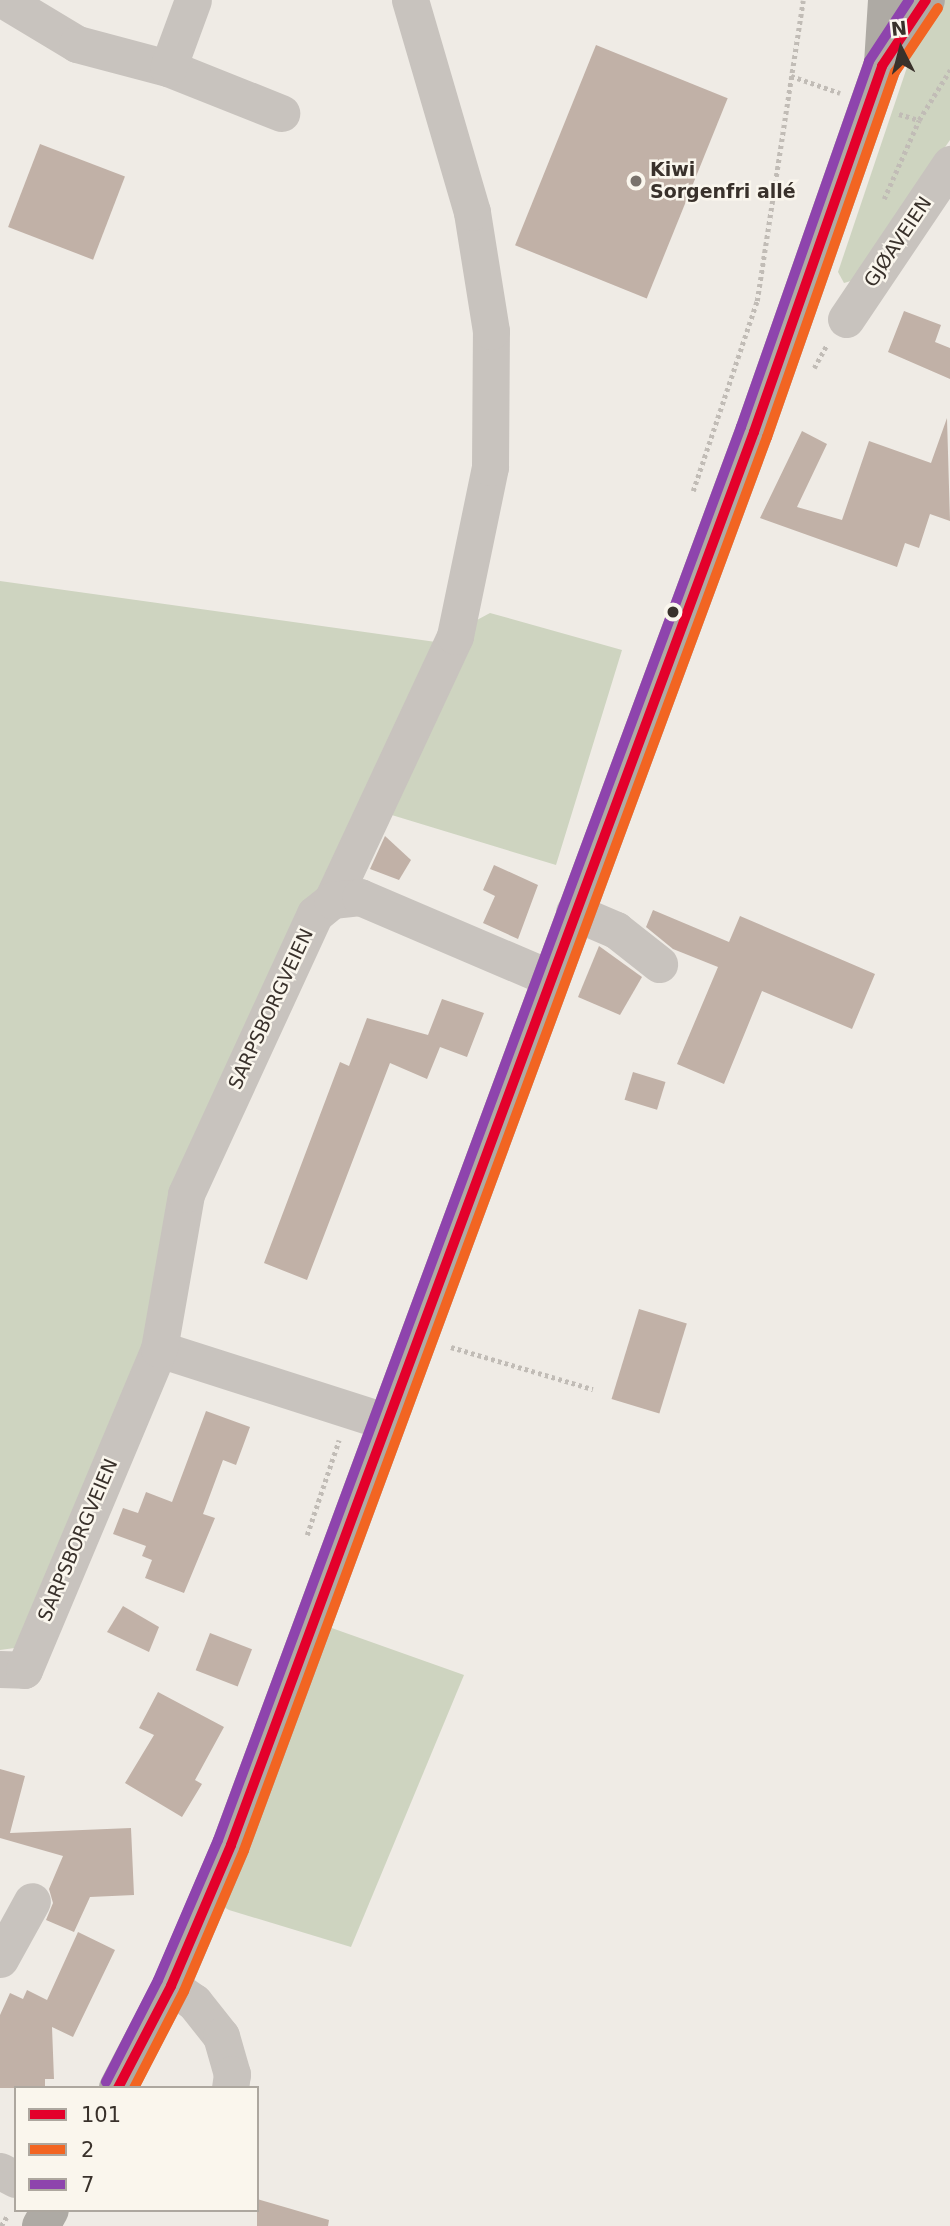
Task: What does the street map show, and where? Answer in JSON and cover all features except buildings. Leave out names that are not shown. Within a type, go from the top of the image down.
[{"type":"highway","points":[[883,66],[887,0]]},
{"type":"highway","points":[[119,2086],[171,1986],[230,1845],[367,1414],[417,1337],[754,432],[883,66],[926,0]]},
{"type":"street","points":[[4,0],[77,44],[168,68],[281,113]]},
{"type":"street","points":[[168,68],[193,0]]},
{"type":"street","name":"SARPSBORGVEIEN","points":[[0,1669],[24,1670],[159,1349],[186,1194],[315,914],[332,900],[455,636],[490,467],[491,331],[472,212],[410,0]]},
{"type":"street","name":"GJØAVEIEN","points":[[846,319],[950,164]]},
{"type":"street","points":[[332,900],[360,897],[550,978]]},
{"type":"street","points":[[574,912],[616,930],[659,964]]},
{"type":"street","points":[[159,1349],[367,1414]]},
{"type":"street","points":[[0,1959],[32,1901]]},
{"type":"street","points":[[171,1986],[194,2002],[221,2036],[232,2074],[230,2086]]},
{"type":"path","points":[[690,501],[757,301],[803,0]]},
{"type":"path","points":[[888,111],[919,120],[950,70]]},
{"type":"path","points":[[791,76],[849,97]]},
{"type":"path","points":[[417,1337],[593,1389]]},
{"type":"path","points":[[302,1550],[367,1414]]},
{"type":"green space","points":[[942,0],[950,0],[950,140],[854,280],[844,283],[838,272],[927,8]]},
{"type":"green space","points":[[0,581],[436,642],[490,613],[622,650],[556,865],[372,809],[179,1204],[162,1345],[22,1647],[0,1650]]},
{"type":"green space","points":[[312,1621],[464,1675],[351,1947],[229,1910],[208,1898]]},
{"type":"transit line","name":"7","points":[[106,2082],[158,1980],[218,1840],[741,427],[869,61],[909,0]]},
{"type":"transit line","name":"101","points":[[119,2086],[171,1986],[231,1845],[754,432],[882,66],[926,0]]},
{"type":"transit line","name":"2","points":[[135,2086],[184,1991],[244,1850],[767,437],[895,72],[938,8]]},
{"type":"place","name":"Kiwi Sorgenfri allé","points":[[636,181]]}]
